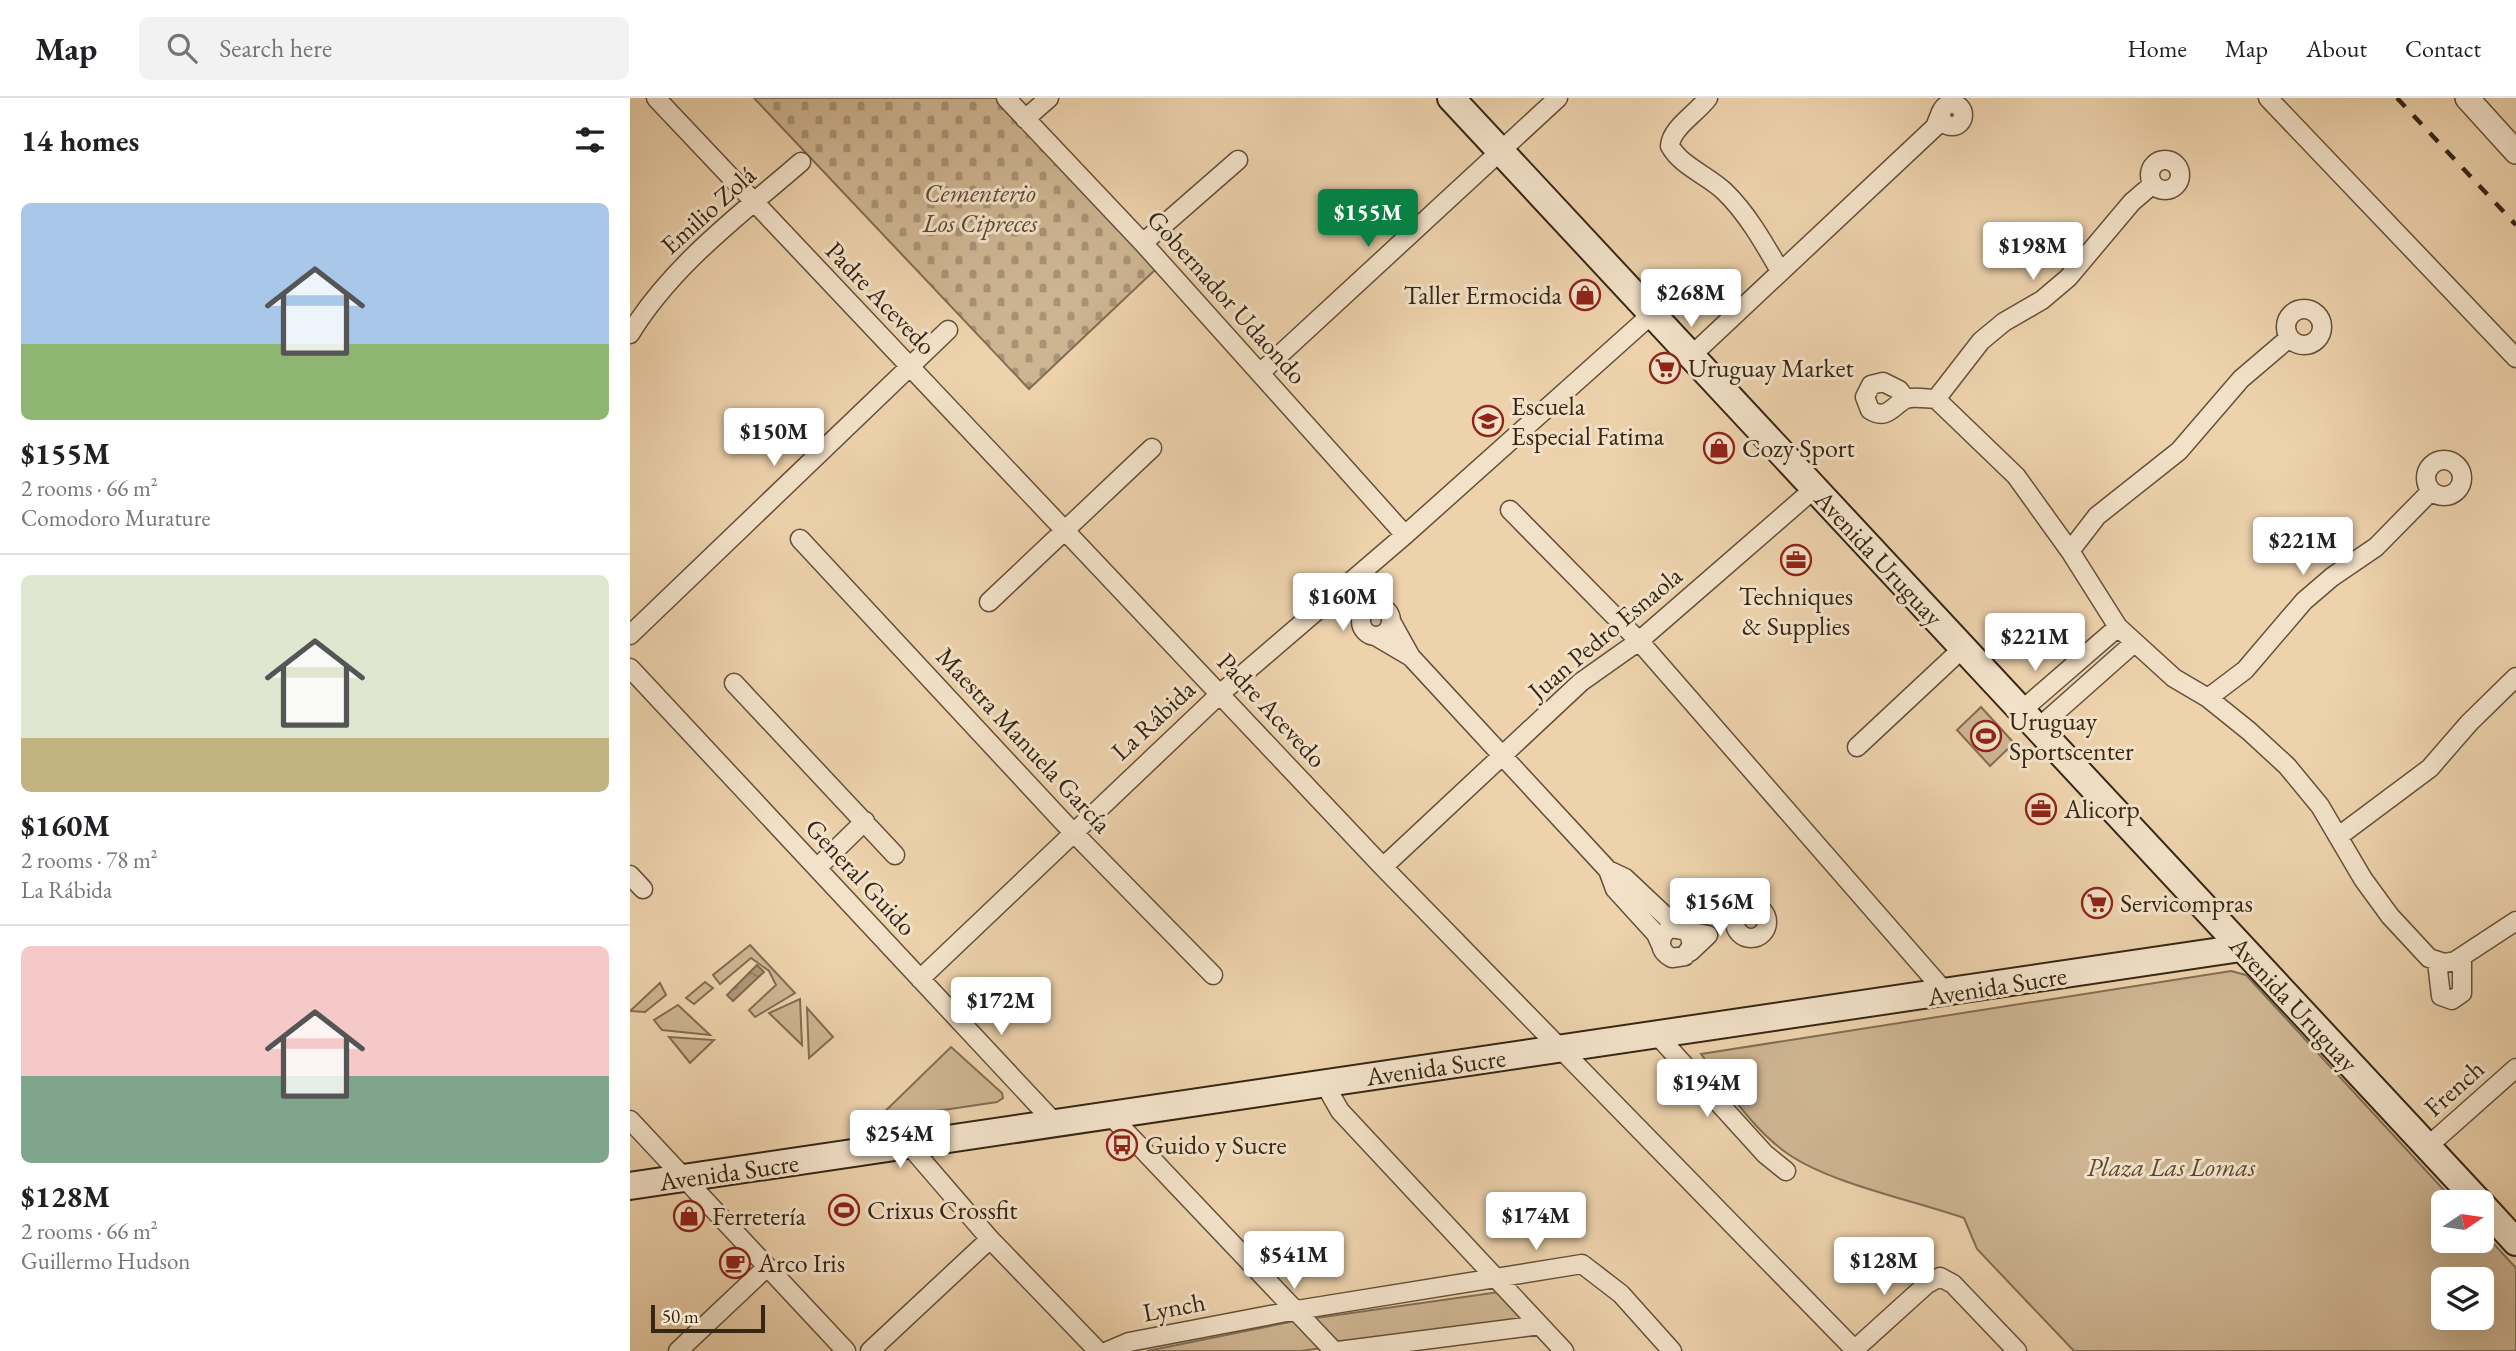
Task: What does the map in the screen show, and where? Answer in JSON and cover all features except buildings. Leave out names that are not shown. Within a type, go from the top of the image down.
[{"type":"main road","name":"Avenida Uruguay","points":[[1451,98],[2467,1190]]},
{"type":"main road","name":"Avenida Sucre","points":[[630,1186],[2241,948]]},
{"type":"main road","name":"Avenida Uruguay","points":[[2494,1219],[2516,1242]]},
{"type":"street","name":"Padre Acevedo","points":[[656,98],[1383,867],[1855,1351]]},
{"type":"street","name":"Gobernador Udaondo","points":[[1006,98],[1143,243],[1405,535]]},
{"type":"street","points":[[1026,119],[1049,98]]},
{"type":"street","points":[[1260,373],[1502,153],[1558,98]]},
{"type":"street","points":[[1708,98],[1690,120],[1675,130],[1670,146],[1681,160],[1725,192],[1758,233],[1780,271]]},
{"type":"street","points":[[2268,98],[2516,358]]},
{"type":"street","points":[[2467,98],[2516,152]]},
{"type":"street","points":[[1691,356],[1941,122]]},
{"type":"street","points":[[1143,243],[1238,160]]},
{"type":"street","name":"Emilio Zolá","points":[[630,334],[661,289],[801,162]]},
{"type":"street","points":[[1936,399],[1981,341],[2068,278],[2132,202],[2153,184]]},
{"type":"street","name":"La Rábida","points":[[920,979],[1220,692],[1405,535],[1652,314]]},
{"type":"street","points":[[630,635],[948,330]]},
{"type":"street","points":[[2070,551],[2097,516],[2179,451],[2241,380],[2290,338]]},
{"type":"street","points":[[1906,399],[1936,399],[2016,476],[2070,551],[2118,626],[2174,678],[2208,698],[2287,766],[2320,806],[2363,879],[2390,916],[2429,958],[2444,963],[2462,957],[2516,921]]},
{"type":"street","points":[[989,602],[1152,448]]},
{"type":"street","name":"Juan Pedro Esnaola","points":[[1383,867],[1581,682],[1639,641],[1814,489]]},
{"type":"street","points":[[2208,698],[2245,670],[2304,601],[2332,577],[2376,547],[2431,491]]},
{"type":"street","points":[[1510,510],[1639,641],[1946,993]]},
{"type":"street","name":"Maestra Manuela García","points":[[800,539],[1073,831],[1213,975]]},
{"type":"street","points":[[1410,657],[1362,629],[1363,612],[1378,605],[1388,611],[1410,657],[1608,870],[1625,878],[1692,939],[1690,952]]},
{"type":"street","points":[[1377,637],[1387,632],[1391,621]]},
{"type":"street","points":[[2029,720],[2118,626]]},
{"type":"street","points":[[2029,720],[2134,643]]},
{"type":"street","points":[[1857,747],[1963,649]]},
{"type":"street","name":"General Guido","points":[[630,668],[1054,1122]]},
{"type":"street","points":[[2339,836],[2430,768],[2469,723],[2516,677]]},
{"type":"street","points":[[734,683],[895,855]]},
{"type":"street","points":[[817,868],[865,821]]},
{"type":"street","points":[[1608,870],[1615,889],[1656,934],[1662,950],[1672,958],[1685,957],[1726,929],[1665,931],[1660,943]]},
{"type":"street","points":[[630,876],[643,889]]},
{"type":"street","points":[[2437,962],[2441,996],[2452,1000],[2462,993],[2465,985],[2462,957]]},
{"type":"street","points":[[1658,1036],[1765,1154],[1786,1171]]},
{"type":"street","name":"French","points":[[2427,1147],[2516,1068]]},
{"type":"street","points":[[1324,1083],[1340,1111],[1564,1351]]},
{"type":"street","points":[[1109,1114],[1336,1351],[1540,1325]]},
{"type":"street","points":[[630,1120],[846,1351]]},
{"type":"street","points":[[909,1145],[990,1239],[1098,1351]]},
{"type":"street","points":[[870,1351],[990,1239]]},
{"type":"street","name":"Lynch","points":[[1108,1351],[1129,1342],[1297,1310],[1582,1264],[1621,1294],[1672,1351]]},
{"type":"street","points":[[678,1351],[767,1267]]},
{"type":"street","points":[[1855,1351],[1927,1284],[1940,1277],[1953,1284],[2017,1351]]},
{"type":"green space","name":"Cementerio Los Cipreces","points":[[754,98],[998,98],[1156,269],[1029,389]]},
{"type":"green space","name":"Uruguay Sportscenter","points":[[1981,707],[2014,743],[1990,766],[1957,730]]},
{"type":"green space","points":[[750,945],[795,993],[755,1017],[749,1010],[776,985],[769,971],[751,958],[720,984],[713,975]]},
{"type":"green space","name":"Plaza Las Lomas","points":[[2231,971],[2246,975],[2444,1190],[2431,1190],[2431,1253],[2494,1253],[2494,1244],[2516,1268],[2516,1351],[2074,1351],[1977,1249],[1964,1218],[1849,1183],[1806,1165],[1763,1133],[1701,1054]]},
{"type":"green space","points":[[705,982],[713,988],[694,1004],[686,998]]},
{"type":"green space","points":[[660,983],[666,995],[645,1012],[630,1011]]},
{"type":"green space","points":[[800,999],[802,1045],[769,1013]]},
{"type":"green space","points":[[678,1005],[710,1035],[662,1030],[654,1020]]},
{"type":"green space","points":[[807,1008],[833,1037],[809,1058]]},
{"type":"green space","points":[[669,1037],[714,1040],[690,1063]]},
{"type":"green space","points":[[951,1047],[1002,1093],[1003,1098],[997,1102],[876,1120]]},
{"type":"green space","points":[[1499,1292],[1526,1319],[1301,1351],[1147,1351],[1295,1321]]},
{"type":"water","points":[[757,965],[764,972],[733,1001],[727,995]]},
{"type":"railway","points":[[2397,98],[2516,225]]},
{"type":"place","name":"Taller Ermocida","points":[[1585,295]]},
{"type":"place","name":"Uruguay Market","points":[[1665,368]]},
{"type":"place","name":"Escuela Especial Fatima","points":[[1488,421]]},
{"type":"place","name":"Cozy Sport","points":[[1719,448]]},
{"type":"place","name":"Techniques & Supplies","points":[[1796,560]]},
{"type":"place","name":"Uruguay Sportscenter","points":[[1986,736]]},
{"type":"place","name":"Alicorp","points":[[2041,809]]},
{"type":"place","name":"Servicompras","points":[[2097,903]]},
{"type":"place","name":"Guido y Sucre","points":[[1122,1145]]},
{"type":"place","name":"Crixus Crossfit","points":[[844,1210]]},
{"type":"place","name":"Ferretería","points":[[689,1216]]},
{"type":"place","name":"Arco Iris","points":[[735,1263]]}]
